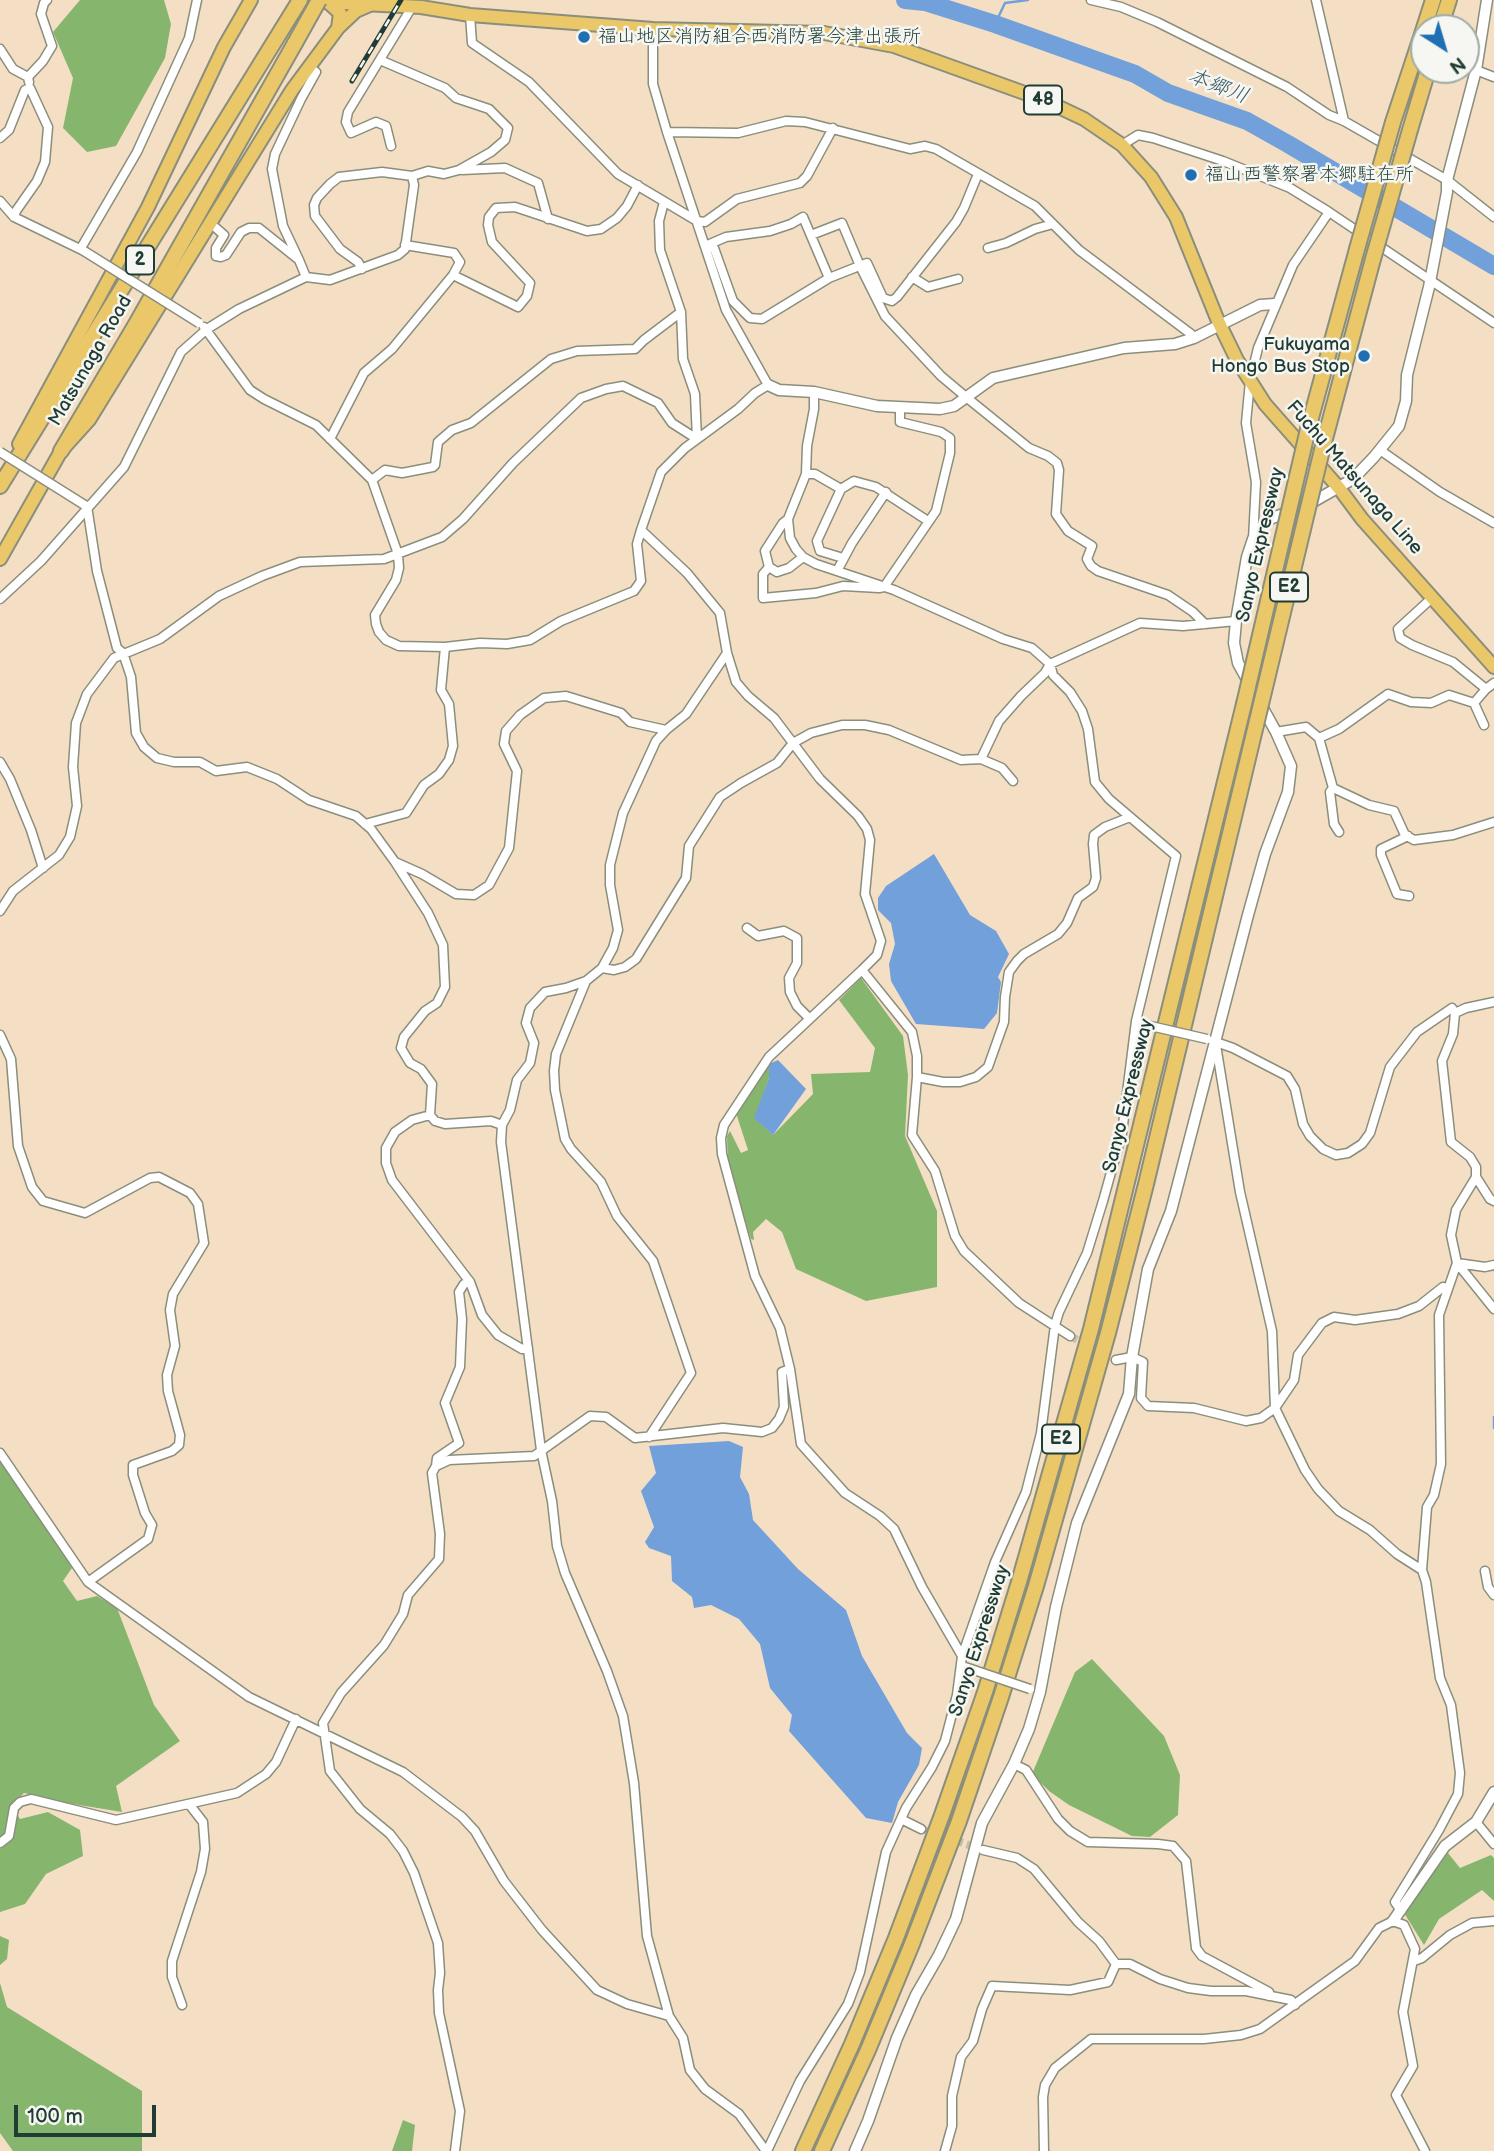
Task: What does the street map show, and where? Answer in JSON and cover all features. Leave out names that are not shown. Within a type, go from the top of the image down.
[{"type":"highway","name":"Matsunaga Road","points":[[0,484],[300,0]]},
{"type":"highway","name":"Matsunaga Road","points":[[61,451],[295,43],[322,1]]},
{"type":"highway","name":"Sanyo Expressway","points":[[803,2151],[896,1938],[985,1692],[1020,1582],[1091,1329],[1244,704],[1308,429],[1393,122],[1410,70]]},
{"type":"highway","name":"Sanyo Expressway","points":[[822,2151],[868,2050],[959,1821],[1040,1574],[1135,1224],[1322,450],[1424,84]]},
{"type":"main road","points":[[0,484],[36,412],[148,207],[225,47],[251,0]]},
{"type":"main road","points":[[322,1],[340,13],[338,28]]},
{"type":"main road","name":"Fuchu Matsunaga Line","points":[[322,1],[653,29],[824,33],[894,46],[1044,100],[1084,119],[1122,145],[1151,177],[1176,217],[1237,360],[1265,404],[1339,488],[1362,519],[1494,667]]},
{"type":"main road","points":[[61,451],[89,420],[212,227],[238,177],[292,90],[338,28],[356,11],[372,4]]},
{"type":"main road","name":"Matsunaga Road","points":[[0,559],[61,451]]},
{"type":"street","points":[[14,217],[37,181],[45,162],[48,127],[30,88],[29,77],[52,46],[41,13],[47,0]]},
{"type":"street","points":[[83,250],[137,152],[189,38],[197,0]]},
{"type":"street","points":[[1091,0],[1157,22],[1287,87],[1329,115],[1447,180],[1494,217]]},
{"type":"street","points":[[1316,0],[1343,121]]},
{"type":"street","points":[[1480,45],[1487,0]]},
{"type":"street","points":[[391,146],[386,125],[376,122],[351,133],[346,122],[348,112],[412,7]]},
{"type":"street","points":[[470,15],[472,43],[529,82],[618,174],[697,221],[705,222],[737,199],[800,183],[807,176],[833,128]]},
{"type":"street","points":[[653,29],[653,84],[726,310],[768,385],[779,390],[814,393],[877,406],[954,406],[993,378],[1124,348],[1175,344],[1194,338],[1260,305],[1275,304]]},
{"type":"street","points":[[0,49],[13,69],[29,77]]},
{"type":"street","points":[[380,60],[444,88],[456,98],[489,110],[508,128],[505,140],[459,170]]},
{"type":"street","points":[[306,277],[283,226],[272,169],[275,154],[316,72],[309,67]]},
{"type":"street","points":[[855,2151],[901,2027],[956,1919],[982,1824],[1029,1729],[1035,1690],[1077,1523],[1129,1394],[1132,1357],[1148,1269],[1171,1211],[1211,1040],[1258,878],[1287,792],[1291,766],[1276,732],[1240,669],[1234,643],[1247,557],[1253,539],[1261,527],[1272,518],[1304,508],[1353,479],[1399,426],[1404,415],[1407,375],[1430,280],[1447,180],[1472,84]]},
{"type":"street","points":[[0,138],[9,130],[25,90],[30,88]]},
{"type":"street","points":[[1329,115],[1340,106]]},
{"type":"street","points":[[667,132],[738,132],[786,121],[804,122],[911,149],[925,146],[936,149],[1035,206],[1079,250],[1194,338]]},
{"type":"street","points":[[1122,145],[1138,135],[1153,138],[1223,161],[1290,188],[1494,323]]},
{"type":"street","points":[[362,269],[358,262],[340,249],[315,216],[314,205],[317,198],[339,177],[382,173],[412,176],[428,171],[444,174],[459,170],[505,167],[538,183],[548,219]]},
{"type":"street","points":[[705,246],[715,248],[733,301],[750,318],[762,319],[829,278],[867,263],[883,298],[892,301],[956,222],[978,174]]},
{"type":"street","points":[[0,599],[41,561],[85,505],[124,467],[181,352],[207,329],[239,309],[306,277],[331,280],[398,255],[405,249],[414,185],[412,176]]},
{"type":"street","points":[[453,275],[518,307],[527,296],[530,284],[492,242],[488,225],[489,217],[496,208],[514,207],[587,231],[601,229],[617,218],[638,186]]},
{"type":"street","points":[[0,201],[14,217],[83,250],[207,329],[250,390],[264,400],[316,425],[372,480],[398,554],[399,568],[396,580],[375,615],[376,624],[386,640],[399,646],[445,647],[530,640],[561,621],[635,592],[641,580],[636,544],[661,471],[697,439],[768,385]]},
{"type":"street","points":[[664,202],[659,221],[660,250],[681,312],[683,359],[695,394],[697,439]]},
{"type":"street","points":[[1253,539],[1255,482],[1246,423],[1250,381],[1258,348],[1293,265],[1329,212]]},
{"type":"street","points":[[705,246],[726,237],[770,231],[803,217],[829,278]]},
{"type":"street","points":[[811,235],[842,223],[885,316],[941,376],[1029,448],[1057,463],[1059,470],[1056,514],[1069,531],[1092,546],[1087,559],[1091,566],[1098,571],[1168,596],[1193,612],[1205,624]]},
{"type":"street","points":[[989,248],[1053,224]]},
{"type":"street","points":[[212,227],[224,235],[216,248],[216,256],[226,255],[241,232],[249,228],[259,228],[299,260]]},
{"type":"street","points":[[330,439],[364,373],[392,349],[453,275],[460,262],[454,253],[405,245]]},
{"type":"street","points":[[912,277],[928,286],[958,279]]},
{"type":"street","points":[[372,480],[385,470],[402,473],[433,467],[438,442],[452,430],[471,423],[551,359],[577,351],[635,349],[681,312]]},
{"type":"street","points":[[0,911],[13,891],[59,855],[70,837],[77,806],[73,767],[76,723],[87,694],[114,658],[160,639],[219,596],[262,576],[300,562],[384,559],[442,537],[513,463],[581,398],[606,388],[623,386],[658,403],[672,424],[697,439]]},
{"type":"street","points":[[727,653],[685,714],[656,741],[623,813],[610,865],[610,885],[618,930],[613,948],[602,968],[586,981],[545,992],[530,1008],[526,1023],[534,1043],[530,1063],[517,1080],[510,1111],[502,1125],[501,1142],[541,1450],[552,1501],[557,1546],[623,1716],[634,1783],[647,1936],[669,2016],[682,2038],[690,2070],[705,2089],[739,2114],[767,2151],[800,2081],[848,2004],[860,1972],[886,1852],[901,1819],[946,1741],[963,1667],[962,1656],[987,1583],[1026,1492],[1041,1433],[1055,1325],[1087,1253],[1119,1144],[1139,1023],[1176,856],[1109,799],[1095,782],[1088,729],[1082,711],[1070,692],[1054,675],[1050,664],[1032,648],[1003,639],[884,587],[816,564],[803,557],[796,549],[790,538],[788,519],[806,474],[814,393]]},
{"type":"street","points":[[769,567],[763,574],[763,598],[817,593],[843,586],[884,587],[936,511],[950,453],[950,438],[941,432],[900,422],[900,407]]},
{"type":"street","points":[[1380,450],[1440,492],[1494,523]]},
{"type":"street","points":[[0,452],[85,505],[97,571],[117,648],[123,653],[131,677],[136,733],[144,747],[157,758],[174,762],[200,762],[216,771],[247,768],[277,779],[309,800],[356,816],[371,830],[395,862],[428,913],[443,946],[445,987],[438,1003],[425,1011],[404,1037],[401,1048],[410,1063],[421,1069],[432,1084],[430,1115],[435,1121],[445,1124],[491,1121],[502,1125]]},
{"type":"street","points":[[806,474],[815,474],[841,489]]},
{"type":"street","points":[[840,558],[820,551],[817,541],[841,489],[854,481],[886,492],[928,521]]},
{"type":"street","points":[[836,570],[840,558],[886,492]]},
{"type":"street","points":[[788,519],[765,551],[769,567],[777,572],[789,568],[803,557]]},
{"type":"street","points":[[641,530],[687,573],[720,613],[727,653],[736,682],[774,718],[820,779],[858,816],[867,829],[870,840],[865,894],[881,941],[877,955],[769,1057],[724,1125],[722,1154],[755,1276],[780,1328],[790,1369],[801,1444],[845,1493],[880,1516],[894,1529],[922,1587],[962,1656]]},
{"type":"street","points":[[1433,597],[1398,629],[1400,638],[1453,662],[1486,688]]},
{"type":"street","points":[[981,759],[999,721],[1045,673],[1050,664],[1140,623],[1183,626],[1236,621]]},
{"type":"street","points":[[365,824],[406,813],[424,785],[439,774],[450,760],[453,746],[449,704],[440,690],[445,647]]},
{"type":"street","points":[[1474,703],[1486,688],[1494,683]]},
{"type":"street","points":[[1319,738],[1339,729],[1388,694],[1411,702],[1431,702],[1448,695],[1474,703]]},
{"type":"street","points":[[395,862],[456,894],[474,895],[489,885],[509,848],[517,771],[504,744],[506,731],[520,715],[544,698],[566,696],[621,713],[630,722],[666,730]]},
{"type":"street","points":[[1474,703],[1483,725]]},
{"type":"street","points":[[602,968],[625,968],[636,959],[686,878],[689,846],[720,797],[777,763],[793,743],[811,733],[842,725],[865,725],[889,730],[961,760],[981,759],[1002,768],[1013,781]]},
{"type":"street","points":[[1276,732],[1306,727],[1319,738],[1333,788],[1330,792],[1334,824],[1339,832]]},
{"type":"street","points":[[0,762],[31,830],[43,868]]},
{"type":"street","points":[[1333,788],[1369,805],[1394,811],[1405,835],[1414,840],[1453,835],[1494,822]]},
{"type":"street","points":[[917,1077],[960,1082],[976,1077],[988,1067],[1004,1022],[1009,972],[1024,954],[1058,934],[1067,923],[1079,898],[1093,887],[1096,878],[1094,835],[1105,827],[1130,817]]},
{"type":"street","points":[[1408,836],[1381,849],[1381,855],[1396,894],[1409,896]]},
{"type":"street","points":[[747,928],[758,936],[784,931],[797,938],[797,963],[789,978],[790,992],[797,1006],[809,1018]]},
{"type":"street","points":[[862,970],[912,1032],[917,1056],[912,1135],[935,1171],[955,1236],[964,1251],[1019,1303],[1070,1336]]},
{"type":"street","points":[[586,981],[556,1054],[555,1090],[565,1139],[601,1182],[618,1216],[653,1261],[691,1373],[649,1437]]},
{"type":"street","points":[[1455,1013],[1494,1002]]},
{"type":"street","points":[[1139,1023],[1211,1040],[1233,1048],[1287,1076],[1296,1089],[1303,1124],[1310,1136],[1323,1149],[1336,1155],[1348,1153],[1362,1144],[1370,1133],[1390,1067],[1417,1032],[1452,1008],[1455,1013],[1453,1034],[1442,1061],[1451,1142],[1470,1157],[1476,1167],[1476,1177],[1456,1210],[1451,1235],[1457,1263],[1494,1309]]},
{"type":"street","points":[[0,1035],[11,1059],[19,1146],[32,1187],[43,1200],[85,1213],[150,1178],[159,1177],[190,1193],[198,1204],[204,1243],[173,1294],[170,1310],[175,1346],[167,1375],[168,1391],[180,1435],[179,1445],[172,1451],[133,1465],[133,1475],[145,1513],[152,1525],[148,1539],[88,1582]]},
{"type":"street","points":[[1211,1040],[1240,1192],[1272,1331],[1275,1408],[1318,1489],[1339,1510],[1422,1570]]},
{"type":"street","points":[[430,1115],[412,1120],[395,1132],[386,1148],[386,1163],[392,1180],[470,1282],[482,1315],[498,1335],[522,1349],[528,1348]]},
{"type":"street","points":[[1476,1177],[1494,1201]]},
{"type":"street","points":[[1457,1263],[1485,1268],[1494,1265]]},
{"type":"street","points":[[1401,1911],[1395,1902],[1458,1794],[1460,1773],[1451,1705],[1440,1678],[1422,1570],[1427,1507],[1434,1495],[1441,1464],[1439,1315],[1457,1263]]},
{"type":"street","points":[[455,2151],[460,2111],[439,2014],[438,1943],[414,1873],[403,1851],[390,1834],[360,1809],[330,1771],[323,1723],[341,1693],[384,1645],[403,1614],[408,1595],[439,1559],[440,1534],[432,1473],[437,1458],[459,1443],[445,1403],[460,1367],[462,1319],[459,1292],[464,1284],[470,1282]]},
{"type":"street","points":[[1116,1360],[1132,1357],[1143,1362],[1141,1398],[1148,1406],[1194,1408],[1246,1421],[1261,1418],[1275,1408],[1294,1380],[1298,1355],[1322,1322],[1334,1317],[1355,1320],[1398,1314],[1419,1306],[1443,1287],[1448,1287]]},
{"type":"street","points":[[436,1466],[449,1460],[534,1455],[590,1416],[606,1417],[635,1438],[723,1429],[762,1432],[772,1428],[779,1419],[784,1407],[782,1372],[790,1369]]},
{"type":"street","points":[[0,1453],[88,1582],[249,1697],[403,1772],[462,1817],[475,1831],[504,1881],[534,1920],[597,1990],[627,2004],[669,2016]]},
{"type":"street","points":[[1485,1571],[1488,1587],[1494,1595]]},
{"type":"street","points":[[963,1667],[1035,1690]]},
{"type":"street","points":[[0,1843],[9,1836],[13,1808],[31,1798],[116,1820],[237,1793],[266,1774],[276,1762],[296,1719]]},
{"type":"street","points":[[1014,1764],[1026,1770],[1058,1819],[1070,1831],[1088,1842],[1173,1846],[1186,1861],[1196,1948],[1202,1956],[1269,1992],[1269,1996]]},
{"type":"street","points":[[1044,2151],[1045,2085],[1055,2068],[1091,2039],[1204,2039],[1241,2035],[1260,2029],[1355,1961],[1379,1928],[1393,1921],[1401,1911],[1445,1846],[1476,1822],[1494,1792]]},
{"type":"street","points":[[183,2005],[172,1977],[172,1961],[201,1872],[205,1849],[203,1822],[189,1804]]},
{"type":"street","points":[[901,1819],[920,1829]]},
{"type":"street","points":[[1476,1822],[1494,1844]]},
{"type":"street","points":[[984,1850],[1017,1858],[1034,1869],[1116,1964]]},
{"type":"street","points":[[1393,1921],[1404,1925],[1415,1949],[1403,2012],[1413,2066],[1396,2095],[1426,2151]]},
{"type":"street","points":[[1414,1961],[1472,1923],[1494,1921]]},
{"type":"street","points":[[1116,1964],[1130,1964],[1160,1979],[1188,1988],[1246,1991],[1291,2000],[1295,2005]]},
{"type":"street","points":[[945,2151],[952,2126],[953,2096],[961,2057],[973,2041],[992,1986],[1070,1990],[1108,1982],[1116,1964]]},
{"type":"green space","points":[[80,0],[164,0],[171,24],[165,58],[116,146],[87,152],[63,128],[73,78],[53,32]]},
{"type":"green space","points":[[861,978],[903,1036],[908,1075],[905,1136],[937,1211],[937,1287],[866,1301],[796,1269],[782,1232],[766,1219],[753,1232],[754,1240],[751,1239],[728,1165],[727,1136],[730,1131],[741,1153],[748,1150],[736,1113],[769,1064],[769,1078],[755,1118],[773,1135],[813,1094],[811,1074],[870,1072],[875,1048],[839,1000]]},
{"type":"green space","points":[[0,1462],[14,1470],[47,1520],[72,1568],[63,1581],[77,1601],[97,1596],[117,1608],[154,1705],[180,1741],[116,1786],[122,1812],[24,1793],[12,1805],[20,1819],[48,1812],[80,1830],[83,1856],[46,1874],[25,1904],[0,1912]]},
{"type":"green space","points":[[1092,1659],[1164,1736],[1180,1775],[1178,1815],[1150,1837],[1132,1836],[1069,1805],[1049,1791],[1032,1774],[1075,1672]]},
{"type":"green space","points":[[1448,1853],[1460,1868],[1491,1855],[1494,1858],[1494,1901],[1482,1890],[1439,1919],[1424,1945],[1404,1913]]},
{"type":"green space","points":[[0,1936],[9,1940],[7,1959],[0,1965]]},
{"type":"green space","points":[[0,1983],[7,2007],[142,2091],[142,2151],[13,2151],[0,2133]]},
{"type":"green space","points":[[403,2120],[415,2125],[412,2151],[392,2151]]},
{"type":"water","points":[[934,854],[970,915],[996,931],[1009,954],[998,977],[1001,982],[997,1013],[984,1029],[916,1024],[891,981],[889,964],[895,944],[891,923],[878,910],[878,898],[886,886]]},
{"type":"water","points":[[778,1060],[806,1089],[773,1135],[754,1118],[769,1078],[769,1064]]},
{"type":"water","points":[[729,1441],[743,1447],[740,1477],[749,1494],[753,1520],[798,1569],[846,1610],[862,1656],[907,1733],[922,1748],[919,1765],[898,1802],[892,1823],[866,1818],[789,1731],[792,1715],[770,1688],[760,1644],[739,1619],[711,1605],[694,1608],[692,1597],[672,1581],[671,1556],[649,1548],[645,1542],[654,1527],[641,1491],[656,1473],[649,1446]]},
{"type":"waterway","name":"本郷川","points":[[905,0],[925,2],[995,24],[1135,74],[1168,93],[1247,121],[1494,266]]},
{"type":"waterway","points":[[995,24],[1005,3],[1028,0]]},
{"type":"waterway","points":[[1494,1417],[1494,1428]]},
{"type":"tunnel","points":[[1070,1336],[1116,1360]]},
{"type":"tunnel","points":[[921,1829],[981,1849]]},
{"type":"railway","points":[[352,81],[401,0]]},
{"type":"place","name":"福山地区消防組合西消防署今津出張所","points":[[584,37]]},
{"type":"place","name":"福山西警察署本郷駐在所","points":[[1191,175]]},
{"type":"place","name":"Fukuyama Hongo Bus Stop","points":[[1364,356]]}]
